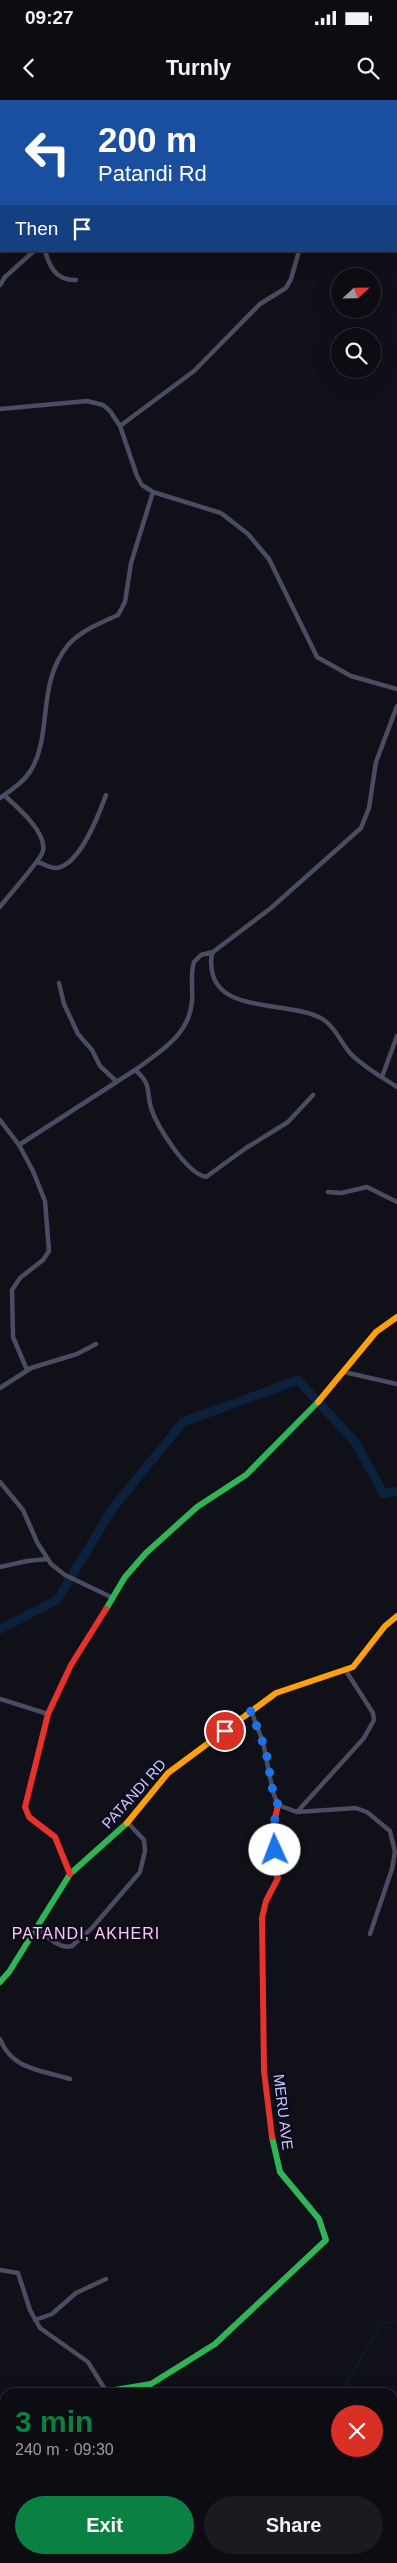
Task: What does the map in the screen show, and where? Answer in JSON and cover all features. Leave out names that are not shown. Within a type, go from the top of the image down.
[{"type":"street","points":[[0,285],[5,277],[33,252]]},
{"type":"street","points":[[46,252],[56,273],[67,280],[76,280]]},
{"type":"street","points":[[120,426],[194,371],[260,304],[286,288],[291,279],[298,252]]},
{"type":"street","points":[[0,409],[95,402],[110,411],[120,426],[139,481],[153,492],[221,513],[237,524],[269,559],[317,657],[350,676],[397,690]]},
{"type":"street","points":[[0,907],[38,862],[43,851],[40,836],[22,812],[2,797],[25,779],[37,758],[48,690],[61,656],[74,640],[118,614],[123,608],[133,556],[153,492]]},
{"type":"street","points":[[19,1145],[43,1128],[78,1109],[170,1044],[184,1028],[191,1012],[194,962],[201,956],[213,952],[271,908],[361,828],[369,808],[376,762],[397,706]]},
{"type":"street","points":[[38,862],[54,868],[66,864],[82,847],[106,795]]},
{"type":"street","points":[[213,952],[211,958],[214,978],[222,991],[249,1002],[292,1009],[319,1017],[332,1027],[351,1054],[397,1087]]},
{"type":"street","points":[[59,983],[64,1004],[78,1034],[92,1050],[100,1066],[116,1081]]},
{"type":"street","points":[[382,1077],[389,1051],[397,1036]]},
{"type":"street","points":[[135,1070],[149,1086],[151,1108],[175,1151],[191,1168],[204,1176],[210,1175],[246,1148],[288,1122],[313,1095]]},
{"type":"street","points":[[0,1120],[19,1145],[34,1171],[45,1201],[49,1248],[43,1260],[20,1278],[12,1290],[13,1337],[26,1370]]},
{"type":"street","points":[[328,1192],[350,1191],[365,1186],[397,1202]]},
{"type":"street","points":[[70,1874],[55,1837],[29,1817],[25,1806],[48,1714],[71,1665],[125,1576],[197,1507],[246,1475],[272,1452],[344,1372],[376,1332],[397,1317]]},
{"type":"street","points":[[0,1388],[26,1370],[96,1344]]},
{"type":"street","points":[[344,1372],[397,1384]]},
{"type":"street","points":[[0,1482],[23,1510],[36,1542],[48,1559],[65,1576],[111,1597]]},
{"type":"street","points":[[0,1567],[48,1559]]},
{"type":"street","name":"PATANDI RD","points":[[0,1982],[9,1972],[70,1874],[128,1823],[168,1773],[276,1693],[346,1671],[353,1667],[385,1626],[397,1616]]},
{"type":"street","points":[[297,1812],[364,1738],[374,1720],[346,1671]]},
{"type":"street","points":[[0,1699],[48,1714]]},
{"type":"street","points":[[251,1711],[266,1751],[273,1792],[278,1805],[297,1812],[356,1808],[367,1812],[390,1831],[396,1852],[370,1934]]},
{"type":"street","name":"MERU AVE","points":[[128,2388],[151,2384],[215,2344],[301,2262],[325,2244],[325,2235],[314,2215],[284,2180],[280,2171],[268,2118],[263,2040],[262,1918],[266,1901],[278,1878],[270,1864],[275,1853],[272,1832],[278,1805]]},
{"type":"street","points":[[37,1928],[59,1945],[66,1948],[72,1946],[128,1889],[140,1872],[145,1851],[143,1839],[128,1823]]},
{"type":"street","points":[[0,2038],[7,2052],[20,2064],[70,2079]]},
{"type":"street","points":[[0,2270],[18,2274],[35,2320],[44,2332],[79,2354],[88,2362],[103,2388]]},
{"type":"street","points":[[35,2320],[52,2314],[76,2293],[106,2279]]},
{"type":"waterway","points":[[0,1629],[57,1600],[113,1508],[183,1422],[298,1380],[355,1442],[384,1494],[397,1491]]},
{"type":"waterway","points":[[343,2388],[381,2324],[397,2321]]},
{"type":"traffic: fast","points":[[106,1609],[125,1577],[146,1553],[197,1507],[246,1475],[318,1402]]},
{"type":"traffic: fast","points":[[0,1982],[9,1972],[70,1874],[127,1823]]},
{"type":"traffic: fast","points":[[127,2388],[151,2384],[215,2344],[326,2240],[319,2219],[280,2172],[272,2137]]},
{"type":"traffic: slow","points":[[318,1402],[376,1332],[397,1317]]},
{"type":"traffic: slow","points":[[127,1823],[168,1773],[276,1693],[353,1667],[385,1626],[397,1616]]},
{"type":"traffic: jam","points":[[70,1874],[55,1837],[29,1817],[25,1807],[48,1714],[71,1665],[106,1609]]},
{"type":"traffic: jam","points":[[272,2137],[264,2071],[262,1918],[266,1901],[278,1878],[270,1864],[275,1853],[272,1832],[278,1805]]},
{"type":"district","name":"PATANDI, AKHERI","points":[[86,1933]]},
{"type":"route","points":[[225,1731],[251,1711],[266,1751],[273,1792],[278,1805],[272,1832],[275,1850]]}]
